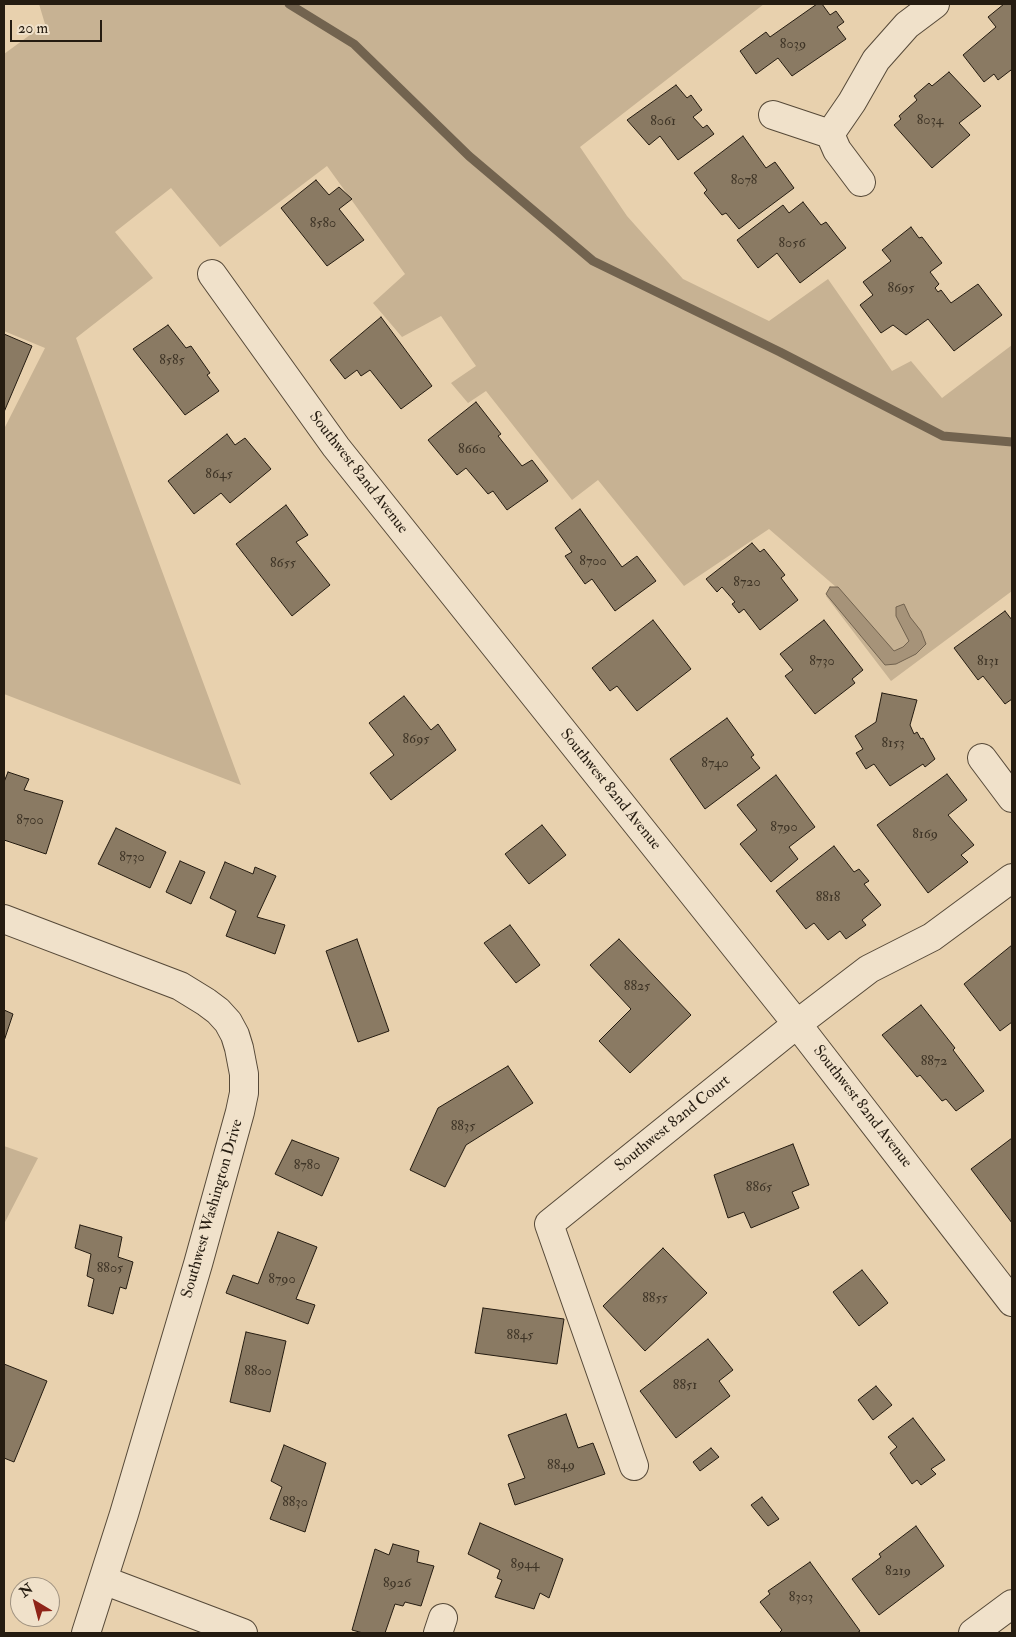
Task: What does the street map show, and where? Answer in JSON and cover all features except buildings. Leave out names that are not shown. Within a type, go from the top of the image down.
[{"type":"street","points":[[830,134],[852,102],[876,60],[907,25],[936,4]]},
{"type":"street","points":[[772,115],[830,134],[838,150],[860,182]]},
{"type":"street","name":"Southwest 82nd Avenue","points":[[212,274],[336,447],[797,1024],[1011,1297]]},
{"type":"street","points":[[982,758],[1012,798]]},
{"type":"street","name":"Southwest 82nd Court","points":[[634,1466],[549,1224],[868,969],[932,937],[1012,878]]},
{"type":"street","name":"Southwest Washington Drive","points":[[4,919],[180,986],[206,1002],[228,1022],[235,1035],[240,1048],[244,1074],[244,1093],[190,1292],[86,1633]]},
{"type":"street","points":[[103,1580],[244,1633]]},
{"type":"street","points":[[973,1633],[1012,1604]]},
{"type":"shaded area","points":[[39,4],[764,4],[580,147],[627,216],[683,279],[769,321],[828,279],[892,371],[911,361],[942,398],[1012,345],[1012,591],[891,681],[826,596],[836,587],[769,529],[684,586],[598,480],[572,500],[486,391],[468,403],[451,383],[476,366],[441,316],[402,337],[373,303],[405,274],[327,166],[220,247],[171,188],[115,232],[153,278],[76,338],[241,785],[4,694],[4,429],[45,348],[4,331],[4,54],[45,24]]},
{"type":"shaded area","points":[[830,587],[838,587],[894,651],[903,647],[909,641],[896,616],[896,607],[904,604],[910,617],[921,631],[926,644],[916,654],[896,664],[885,665],[826,594]]},
{"type":"shaded area","points":[[4,1146],[38,1158],[4,1224]]},
{"type":"waterway","points":[[289,4],[354,44],[469,156],[593,261],[780,352],[943,436],[1012,442]]}]
